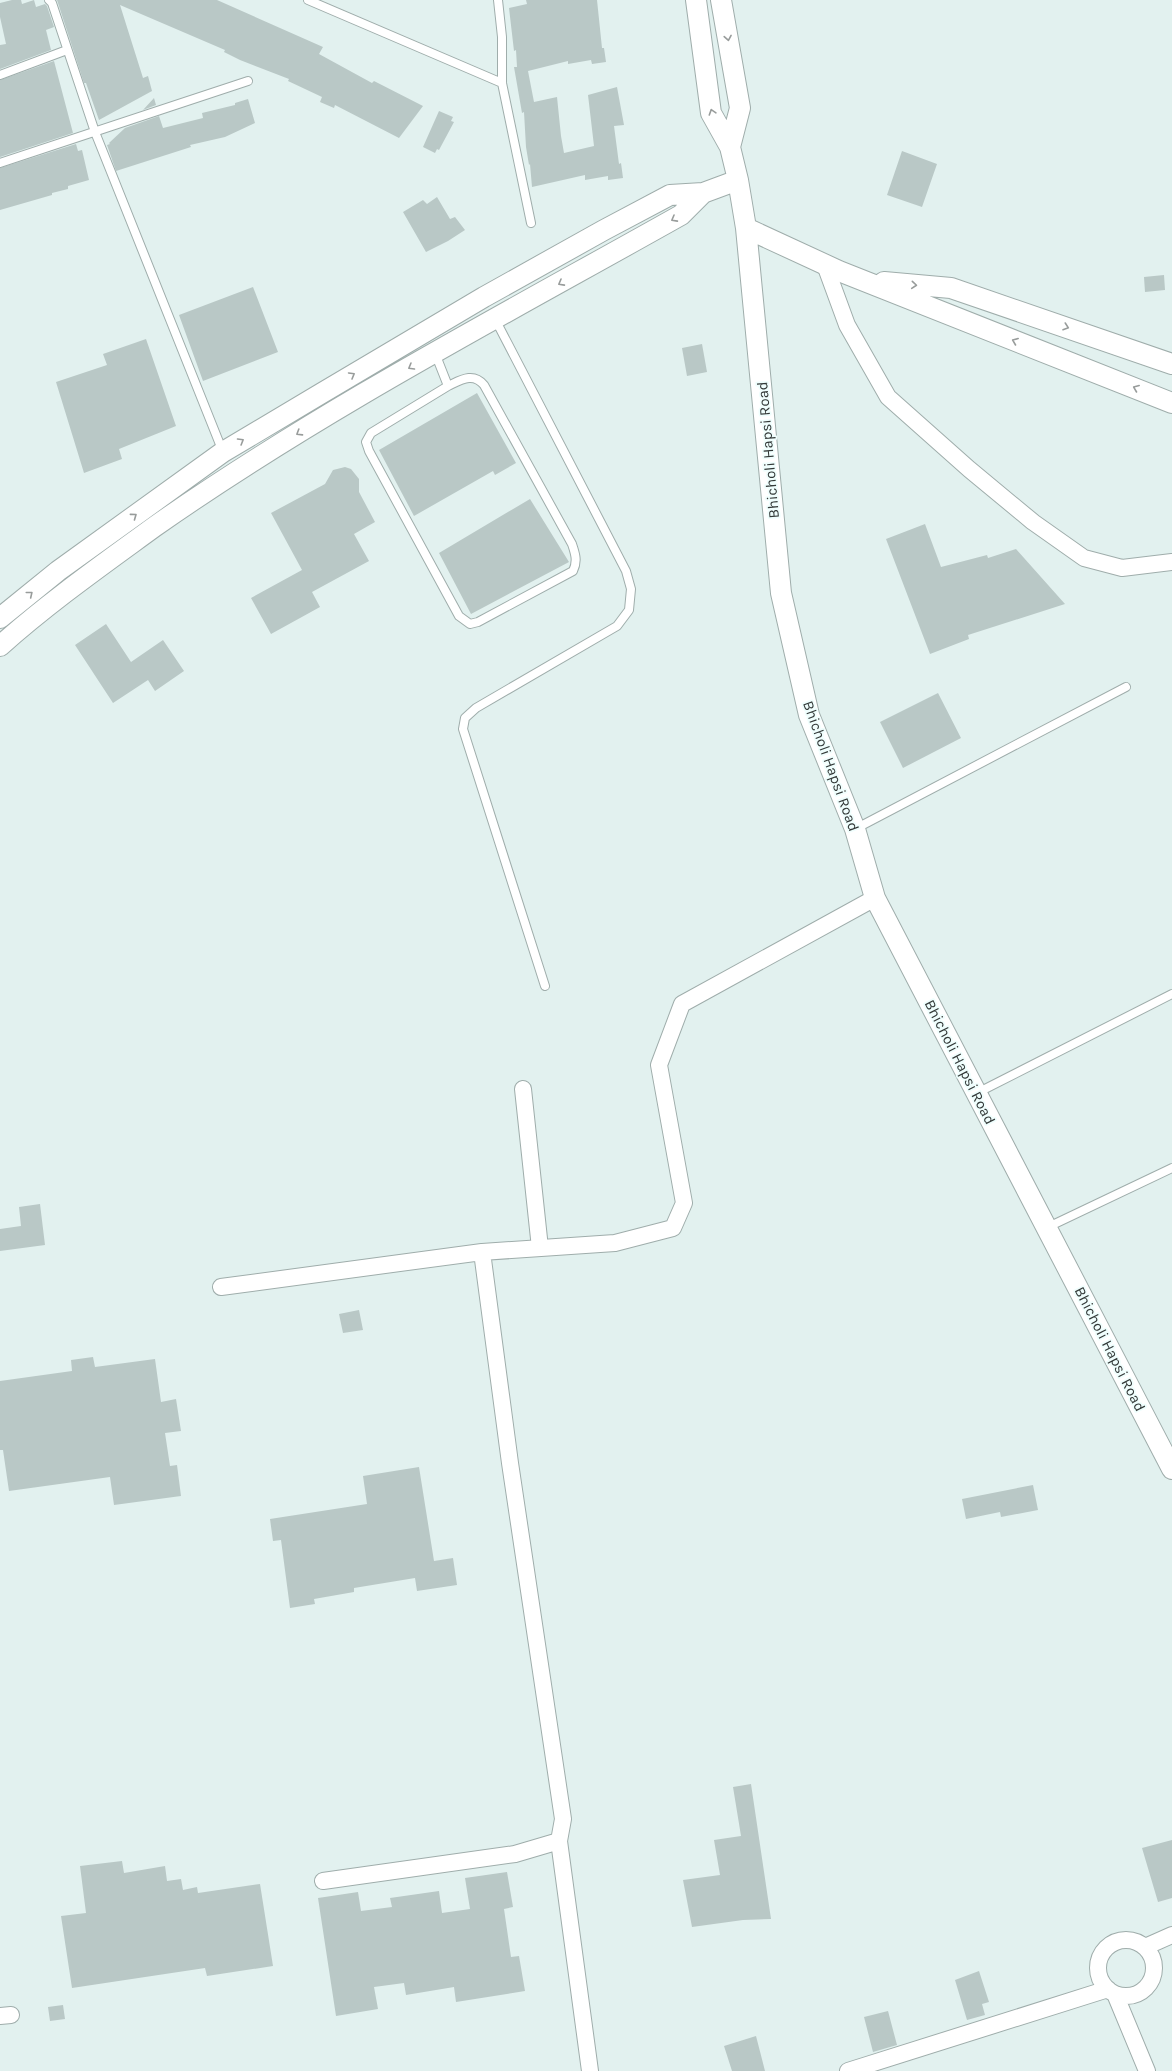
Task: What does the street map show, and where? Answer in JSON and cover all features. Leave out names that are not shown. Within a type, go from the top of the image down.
[{"type":"street","name":"Bhicholi Hapsi Road","points":[[696,0],[711,113],[730,147],[738,180],[746,228],[781,593],[809,715],[855,829],[875,898],[1172,1469]]},
{"type":"street","points":[[721,0],[740,108],[730,147]]},
{"type":"street","points":[[0,618],[58,571],[223,452],[484,298],[610,226],[670,195],[703,193],[738,180]]},
{"type":"street","points":[[0,646],[105,562],[220,481],[332,412],[682,215],[703,193]]},
{"type":"street","points":[[746,228],[825,265],[1172,403]]},
{"type":"street","points":[[825,265],[847,325],[888,397],[969,469],[1033,522],[1084,558],[1122,568],[1172,562]]},
{"type":"street","points":[[862,280],[951,288],[1172,364]]},
{"type":"street","points":[[221,1287],[482,1252],[615,1243],[673,1228],[684,1203],[659,1064],[682,1004],[875,898]]},
{"type":"street","points":[[523,1089],[540,1248]]},
{"type":"street","points":[[482,1252],[510,1463],[563,1819],[559,1841],[590,2071]]},
{"type":"street","points":[[323,1881],[515,1854],[559,1841]]},
{"type":"street","points":[[1145,1947],[1172,1935]]},
{"type":"street","points":[[848,2071],[1112,1991],[1132,1995],[1140,1992],[1147,1986],[1151,1979],[1154,1966],[1150,1954],[1145,1947],[1129,1940],[1112,1943],[1105,1949],[1098,1965],[1100,1978],[1112,1991],[1147,2071]]},
{"type":"lane","points":[[49,0],[52,3],[96,132],[223,452]]},
{"type":"lane","points":[[308,0],[502,83]]},
{"type":"lane","points":[[498,0],[502,37],[502,83],[531,223]]},
{"type":"lane","points":[[0,75],[67,50]]},
{"type":"lane","points":[[0,163],[96,132],[134,117],[248,81]]},
{"type":"lane","points":[[495,319],[626,571],[631,589],[629,610],[617,626],[476,708],[465,718],[463,729],[545,986]]},
{"type":"lane","points":[[435,353],[448,386]]},
{"type":"lane","points":[[468,377],[480,380],[484,385],[572,544],[576,556],[576,565],[573,571],[478,622],[470,624],[459,616],[369,451],[366,442],[371,433],[448,386],[468,377]]},
{"type":"lane","points":[[855,829],[1126,687]]},
{"type":"lane","points":[[977,1093],[1172,994]]},
{"type":"lane","points":[[1046,1228],[1172,1168]]},
{"type":"building","points":[[12,0],[21,0],[22,4],[34,0],[36,7],[45,4],[47,6],[54,27],[46,30],[51,50],[0,69],[0,45],[6,44],[0,17],[0,3]]},
{"type":"building","points":[[57,0],[217,0],[323,47],[319,54],[372,83],[374,81],[423,106],[399,138],[335,105],[334,108],[320,102],[322,97],[288,81],[289,79],[240,60],[224,52],[225,50],[120,5],[143,78],[148,76],[152,91],[99,120],[86,83],[84,83]]},
{"type":"building","points":[[526,0],[597,0],[602,48],[604,48],[606,62],[592,64],[591,60],[568,64],[568,61],[528,71],[534,102],[557,97],[564,153],[594,146],[588,95],[617,87],[624,125],[614,126],[619,164],[621,163],[623,178],[608,180],[608,176],[585,180],[585,175],[532,187],[530,164],[529,165],[526,147],[524,112],[522,113],[514,67],[517,67],[516,50],[514,51],[509,8],[527,4]]},
{"type":"building","points":[[54,61],[73,133],[0,157],[0,80]]},
{"type":"building","points":[[154,98],[156,105],[143,110]]},
{"type":"building","points":[[248,99],[255,123],[225,137],[190,145],[191,147],[116,171],[107,145],[110,144],[109,143],[125,128],[159,116],[163,128],[203,118],[202,113],[235,105],[235,103]]},
{"type":"building","points":[[439,111],[453,117],[451,121],[454,122],[439,150],[437,149],[435,153],[423,147]]},
{"type":"building","points":[[76,144],[78,151],[82,150],[89,180],[68,186],[68,189],[52,193],[52,195],[0,210],[0,168]]},
{"type":"building","points":[[902,151],[937,164],[922,207],[887,195]]},
{"type":"building","points":[[437,197],[450,219],[455,217],[465,230],[448,241],[426,252],[403,212],[423,200],[427,204]]},
{"type":"building","points":[[1164,275],[1165,290],[1145,292],[1144,277]]},
{"type":"building","points":[[253,287],[278,352],[203,381],[179,315]]},
{"type":"building","points":[[146,339],[176,426],[119,449],[122,459],[84,473],[56,382],[107,365],[103,354]]},
{"type":"building","points":[[702,344],[707,372],[687,376],[682,348]]},
{"type":"building","points":[[477,393],[516,463],[495,475],[493,471],[414,516],[379,450]]},
{"type":"building","points":[[345,467],[351,469],[359,479],[359,492],[375,522],[354,534],[369,561],[312,592],[320,607],[271,634],[251,598],[302,570],[271,513],[325,484],[333,470]]},
{"type":"building","points":[[530,499],[569,562],[471,614],[439,553]]},
{"type":"building","points":[[925,524],[941,567],[987,555],[988,558],[1016,549],[1065,604],[968,635],[969,639],[930,654],[886,539]]},
{"type":"building","points":[[106,624],[131,662],[163,640],[184,671],[155,691],[148,680],[113,703],[75,645]]},
{"type":"building","points":[[938,693],[961,738],[903,768],[880,722]]},
{"type":"building","points":[[40,1204],[45,1245],[0,1251],[0,1229],[21,1226],[19,1207]]},
{"type":"building","points":[[359,1310],[363,1330],[343,1333],[339,1314]]},
{"type":"building","points":[[93,1357],[95,1367],[155,1359],[161,1402],[176,1399],[181,1431],[165,1433],[170,1466],[177,1465],[181,1496],[114,1505],[110,1477],[9,1491],[3,1450],[0,1450],[0,1381],[72,1371],[71,1360]]},
{"type":"building","points":[[419,1467],[434,1561],[453,1558],[457,1585],[417,1591],[415,1578],[354,1588],[354,1592],[314,1599],[315,1604],[290,1608],[281,1540],[273,1541],[270,1519],[367,1504],[363,1476]]},
{"type":"building","points":[[1033,1485],[1038,1510],[1001,1517],[1000,1512],[966,1519],[962,1499]]},
{"type":"building","points":[[751,1784],[771,1919],[743,1920],[692,1927],[683,1880],[720,1875],[714,1840],[741,1836],[733,1787]]},
{"type":"building","points":[[1172,1840],[1172,1898],[1158,1902],[1142,1848]]},
{"type":"building","points":[[122,1861],[124,1873],[165,1866],[167,1881],[181,1879],[183,1890],[197,1887],[198,1893],[260,1884],[273,1966],[207,1976],[205,1968],[72,1988],[61,1916],[86,1913],[80,1866]]},
{"type":"building","points":[[507,1872],[513,1907],[504,1909],[511,1957],[519,1956],[525,1991],[456,2002],[454,1987],[406,1995],[404,1983],[374,1987],[378,2009],[336,2016],[318,1898],[358,1892],[361,1911],[392,1907],[390,1898],[439,1891],[442,1913],[470,1909],[465,1878]]},
{"type":"building","points":[[979,1971],[989,2002],[982,2004],[985,2015],[967,2020],[955,1980]]},
{"type":"building","points":[[63,2005],[65,2019],[50,2021],[48,2007]]},
{"type":"building","points":[[888,2011],[897,2045],[873,2052],[864,2017]]},
{"type":"building","points":[[756,2036],[765,2071],[732,2071],[724,2046]]}]
